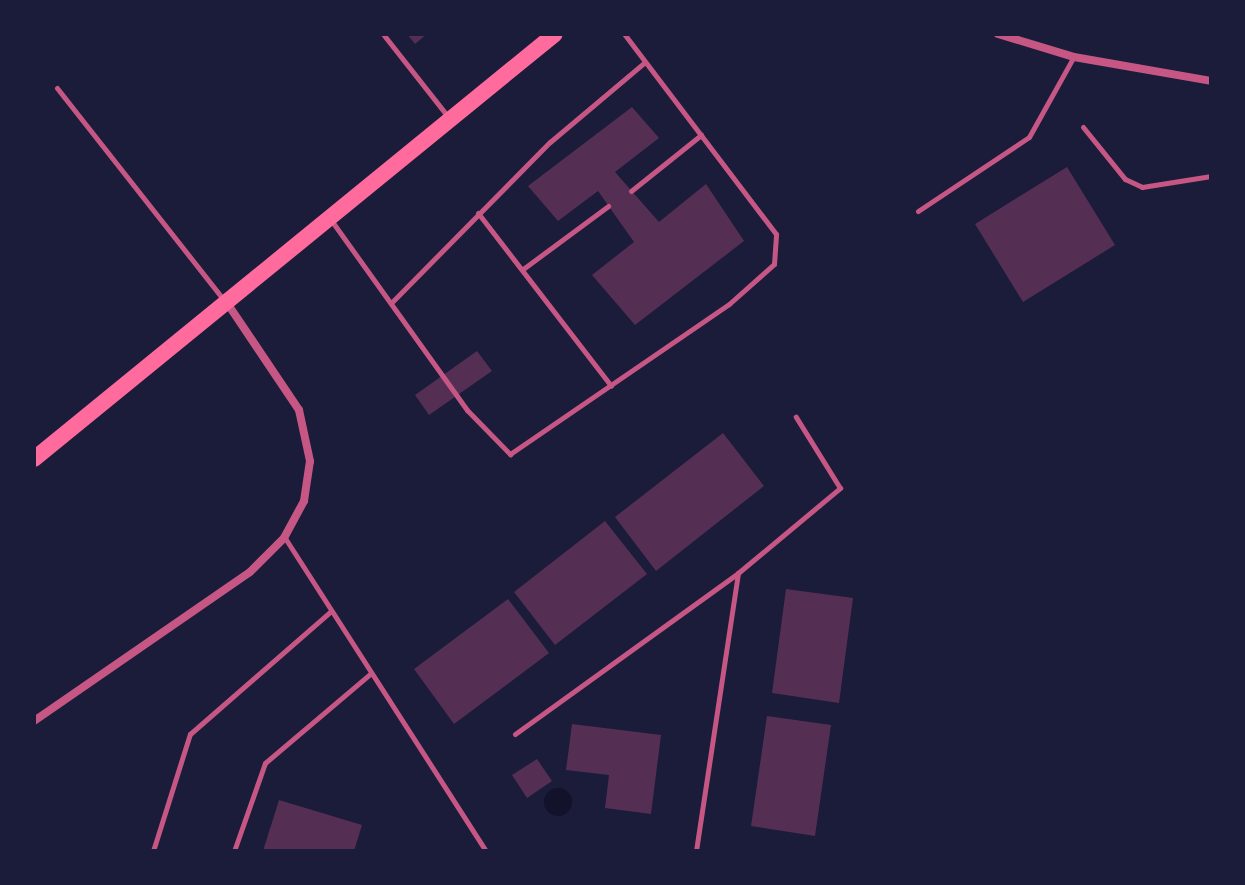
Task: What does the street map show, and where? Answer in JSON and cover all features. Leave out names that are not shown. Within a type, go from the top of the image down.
[{"type":"main road","points":[[34,459],[224,299],[555,34]]},
{"type":"street","points":[[998,34],[1074,57],[1211,81]]},
{"type":"street","points":[[34,721],[250,572],[284,538],[304,501],[307,440],[287,384],[224,299]]},
{"type":"lane","points":[[383,34],[449,119]]},
{"type":"lane","points":[[328,216],[467,410],[510,454],[611,386],[774,264],[776,234],[624,34]]},
{"type":"lane","points":[[918,211],[1029,137],[1074,57]]},
{"type":"lane","points":[[392,302],[478,213],[645,62]]},
{"type":"lane","points":[[57,88],[224,299]]},
{"type":"lane","points":[[1083,127],[1125,179],[1142,187],[1211,176]]},
{"type":"lane","points":[[631,191],[701,135]]},
{"type":"lane","points":[[523,269],[608,206]]},
{"type":"lane","points":[[478,213],[611,386]]},
{"type":"lane","points":[[515,734],[738,573],[840,488],[796,417]]},
{"type":"lane","points":[[284,538],[486,851]]},
{"type":"lane","points":[[696,851],[738,573]]},
{"type":"lane","points":[[153,851],[190,734],[331,611]]},
{"type":"lane","points":[[234,851],[265,763],[371,673]]},
{"type":"shaded area","points":[[558,788],[568,792],[572,802],[568,812],[558,816],[548,812],[544,802],[548,792]]},
{"type":"building","points":[[407,34],[427,34],[415,44]]},
{"type":"building","points":[[632,107],[659,138],[615,172],[659,222],[706,184],[744,241],[635,325],[592,275],[634,242],[598,191],[558,221],[528,186]]},
{"type":"building","points":[[1067,167],[1115,245],[1023,302],[975,224]]},
{"type":"building","points":[[477,351],[492,371],[429,415],[415,395]]},
{"type":"building","points":[[723,433],[764,486],[656,571],[615,517]]},
{"type":"building","points":[[605,521],[647,574],[555,645],[514,592]]},
{"type":"building","points":[[786,589],[853,598],[839,703],[772,693]]},
{"type":"building","points":[[508,599],[549,653],[454,724],[414,669]]},
{"type":"building","points":[[767,716],[831,725],[815,836],[751,826]]},
{"type":"building","points":[[572,724],[661,735],[651,814],[605,808],[609,775],[566,770]]},
{"type":"building","points":[[537,759],[552,781],[527,798],[512,775]]},
{"type":"building","points":[[279,800],[362,825],[354,851],[263,851]]}]
